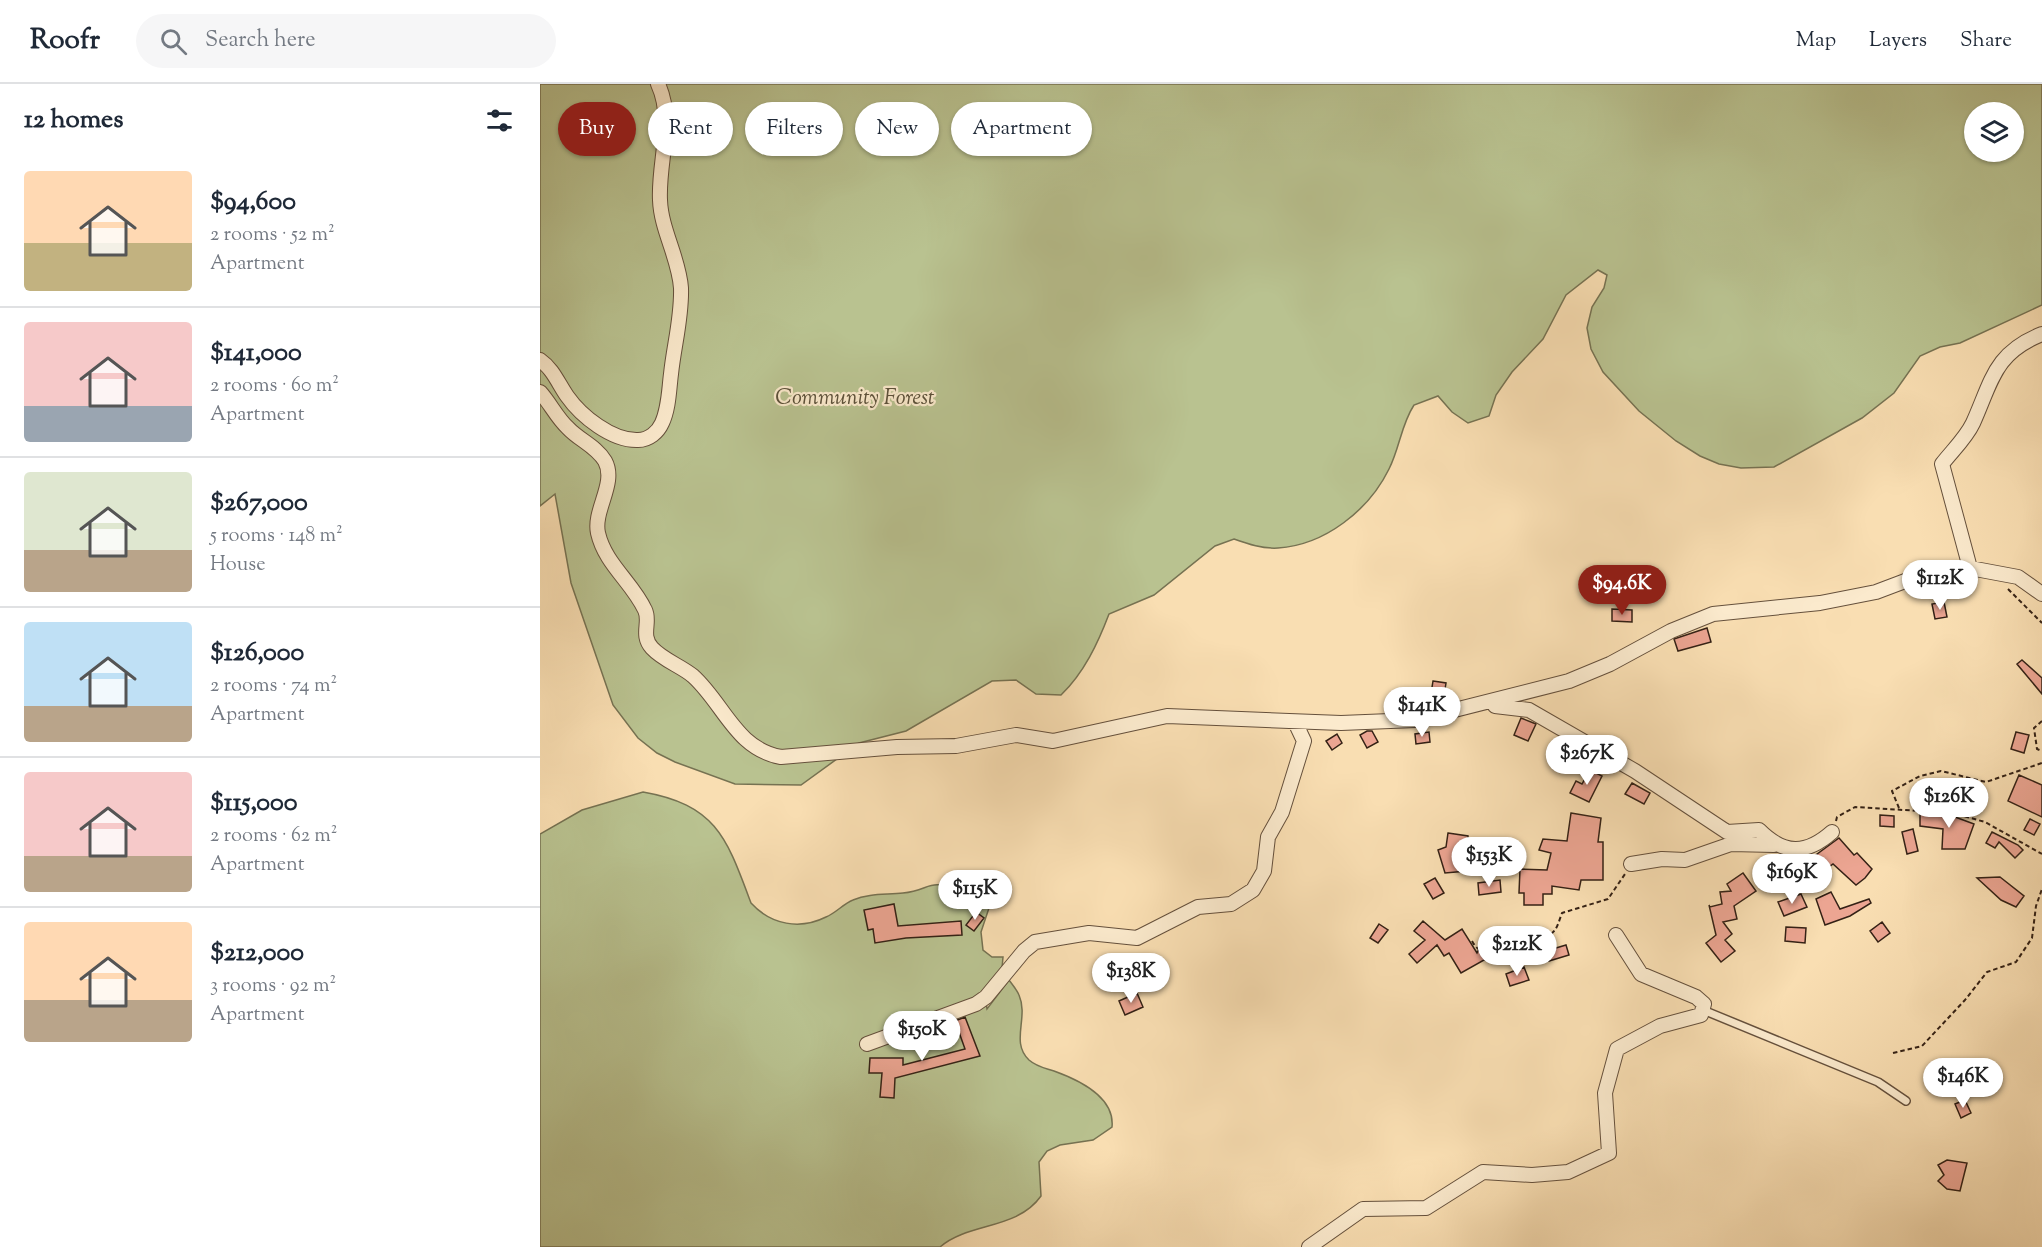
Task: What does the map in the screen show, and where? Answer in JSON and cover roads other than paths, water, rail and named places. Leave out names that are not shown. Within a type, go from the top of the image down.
[{"type":"street","points":[[540,360],[548,366],[573,403],[611,432],[637,441],[646,439],[653,435],[664,420],[677,335],[681,287],[660,204],[659,180],[667,126],[658,84]]},
{"type":"street","points":[[1970,568],[1942,464],[1973,423],[1986,388],[1998,365],[2022,343],[2042,334]]},
{"type":"street","points":[[540,392],[567,428],[595,449],[605,462],[608,478],[597,529],[610,562],[646,612],[646,639],[652,648],[707,689],[745,741],[766,754],[781,757],[897,747],[956,746],[1016,735],[1053,741],[1167,716],[1295,722],[1415,720],[1569,681],[1610,664],[1671,631],[1713,614],[1820,603],[1876,592],[1921,575],[1970,568],[2018,577],[2042,594]]},
{"type":"street","points":[[1483,704],[1529,710],[1635,771],[1727,832],[1759,830],[1774,845]]},
{"type":"street","points":[[867,1044],[976,1004],[986,997],[1024,951],[1035,942],[1089,933],[1137,938],[1198,907],[1231,904],[1253,891],[1264,871],[1268,837],[1282,812],[1305,741],[1295,722]]},
{"type":"street","points":[[1630,864],[1662,859],[1684,860],[1731,844],[1774,845],[1801,850],[1816,846],[1832,832]]},
{"type":"street","points":[[1309,1247],[1363,1209],[1426,1208],[1483,1172],[1532,1175],[1568,1172],[1610,1153],[1605,1093],[1617,1049],[1660,1026],[1701,1015],[1704,1004],[1696,997],[1641,974],[1616,935]]},
{"type":"lane","points":[[1703,1010],[1878,1082],[1906,1101]]},
{"type":"park label","name":"Community Forest","points":[[855,399]]}]
